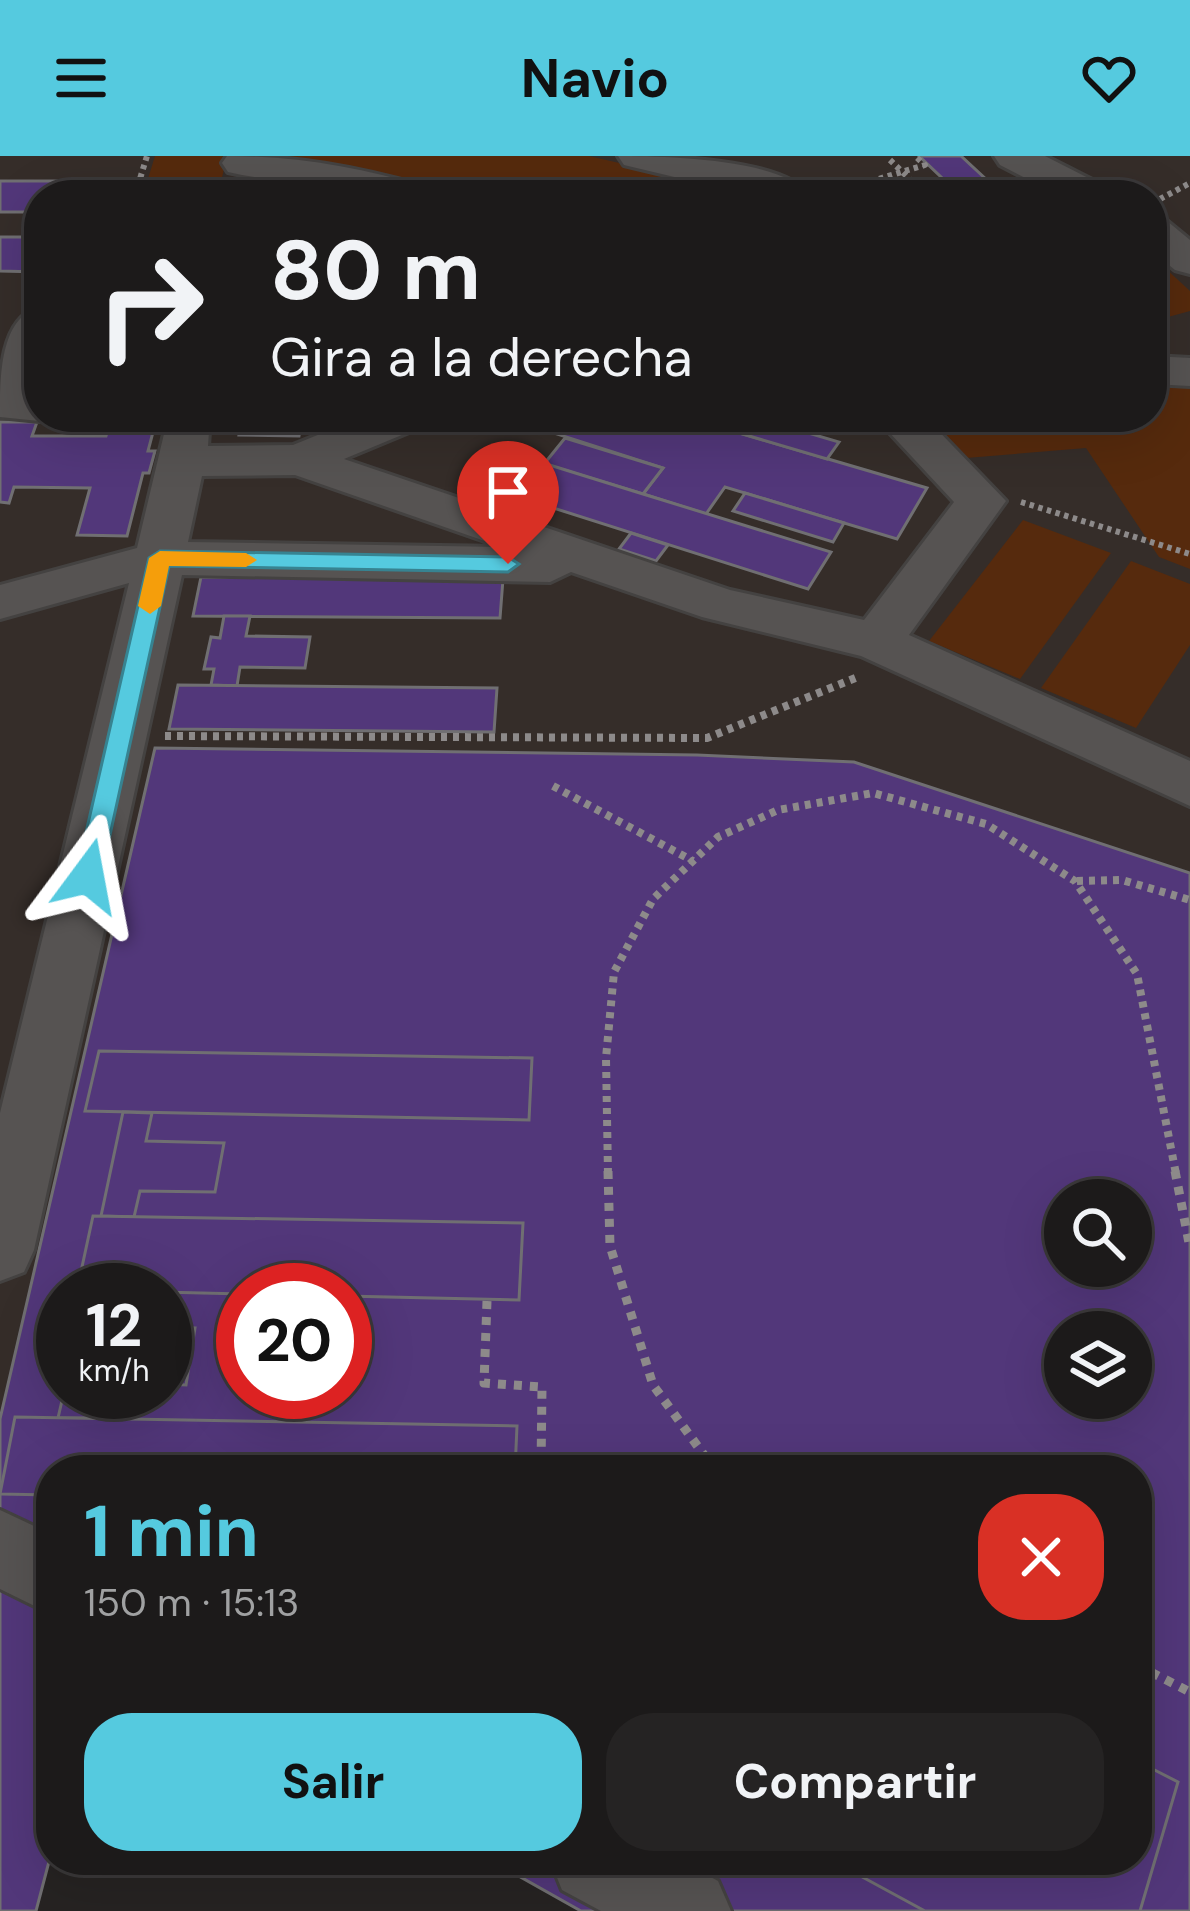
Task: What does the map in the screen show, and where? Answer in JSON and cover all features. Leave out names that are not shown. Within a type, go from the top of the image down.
[{"type":"lane","points":[[638,156],[719,164],[755,180]]},
{"type":"lane","points":[[1014,156],[1060,180]]},
{"type":"lane","points":[[240,171],[329,174],[352,180]]},
{"type":"lane","points":[[24,341],[4,404],[24,406]]},
{"type":"lane","points":[[299,460],[367,432]]},
{"type":"lane","points":[[893,648],[981,501],[913,432]]},
{"type":"lane","points":[[0,1250],[122,736],[186,439],[299,460],[720,605],[893,648],[1190,785]]},
{"type":"lane","points":[[0,602],[160,558],[610,565]]},
{"type":"lane","points":[[0,1548],[36,1567]]},
{"type":"lane","points":[[620,1875],[688,1911]]},
{"type":"path","points":[[876,180],[925,165],[915,156]]},
{"type":"path","points":[[890,160],[911,180]]},
{"type":"path","points":[[963,482],[1190,554]]},
{"type":"path","points":[[122,736],[707,738],[893,648]]},
{"type":"path","points":[[553,786],[693,861]]},
{"type":"path","points":[[705,1455],[653,1385],[610,1246],[606,1058],[614,972],[653,899],[718,837],[778,810],[873,793],[986,824],[1075,881],[1137,974],[1190,1248]]},
{"type":"path","points":[[1075,881],[1122,880],[1190,900]]},
{"type":"path","points":[[487,1301],[484,1383],[542,1387],[542,1455]]},
{"type":"path","points":[[1152,1673],[1190,1692]]},
{"type":"shaded area","points":[[0,156],[1190,156],[1190,1911],[1152,1874],[1152,1455],[36,1455],[36,1478],[0,1498]]},
{"type":"shaded area","points":[[155,156],[227,156],[221,180],[148,180]]},
{"type":"shaded area","points":[[276,156],[589,156],[692,180],[391,180]]},
{"type":"shaded area","points":[[1167,270],[1190,291],[1190,311],[1167,317]]},
{"type":"shaded area","points":[[1167,385],[1190,387],[1190,569],[1159,557],[1086,448],[954,459],[929,432],[1167,432]]},
{"type":"shaded area","points":[[1023,520],[1111,553],[1020,679],[929,641]]},
{"type":"shaded area","points":[[1131,561],[1190,584],[1190,645],[1136,728],[1041,688]]},
{"type":"building","points":[[919,156],[961,156],[987,180],[944,180]]},
{"type":"building","points":[[0,181],[24,181],[24,212],[0,212]]},
{"type":"building","points":[[0,237],[24,237],[24,272],[0,271]]},
{"type":"building","points":[[0,422],[24,422],[24,432],[33,432],[32,436],[106,436],[107,432],[153,432],[148,451],[155,451],[149,473],[143,473],[127,536],[77,535],[90,488],[14,487],[9,503],[0,502]]},
{"type":"building","points":[[240,432],[300,432],[299,436]]},
{"type":"building","points":[[551,432],[736,432],[927,488],[897,539],[725,487],[706,514],[643,494],[663,468]]},
{"type":"building","points":[[736,432],[805,432],[839,442],[827,459]]},
{"type":"building","points":[[565,438],[663,468],[643,494],[544,464]]},
{"type":"building","points":[[527,458],[831,552],[808,589],[500,491]]},
{"type":"building","points":[[745,493],[844,523],[833,542],[733,511]]},
{"type":"building","points":[[631,533],[668,545],[656,561],[619,549]]},
{"type":"building","points":[[201,577],[503,579],[500,618],[193,616]]},
{"type":"building","points":[[224,616],[250,616],[246,636],[310,637],[305,668],[240,667],[237,686],[211,685],[214,669],[204,669],[211,637],[220,638]]},
{"type":"building","points":[[178,685],[497,688],[494,732],[169,729]]},
{"type":"building","points":[[155,748],[697,755],[854,762],[1190,873],[1190,1911],[581,1911],[517,1875],[1152,1875],[1152,1455],[36,1455],[36,1875],[45,1875],[36,1911],[0,1911],[0,1419],[36,1263],[36,1419],[192,1419],[192,1263],[36,1263]]},
{"type":"building","points":[[99,1051],[532,1058],[529,1120],[85,1111]]},
{"type":"building","points":[[123,1112],[152,1113],[146,1141],[224,1143],[215,1192],[140,1191],[134,1217],[101,1216]]},
{"type":"building","points":[[93,1216],[523,1223],[519,1300],[372,1297],[372,1263],[216,1263],[216,1293],[192,1293],[192,1263],[83,1263]]},
{"type":"building","points":[[15,1417],[517,1426],[516,1455],[36,1455],[36,1495],[0,1494]]},
{"type":"building","points":[[1152,1769],[1178,1782],[1152,1870]]},
{"type":"building","points":[[859,1875],[1151,1875],[1140,1911],[925,1911]]},
{"type":"slow traffic","points":[[150,606],[160,558],[246,560]]},
{"type":"route","points":[[88,876],[160,558],[508,564]]}]
